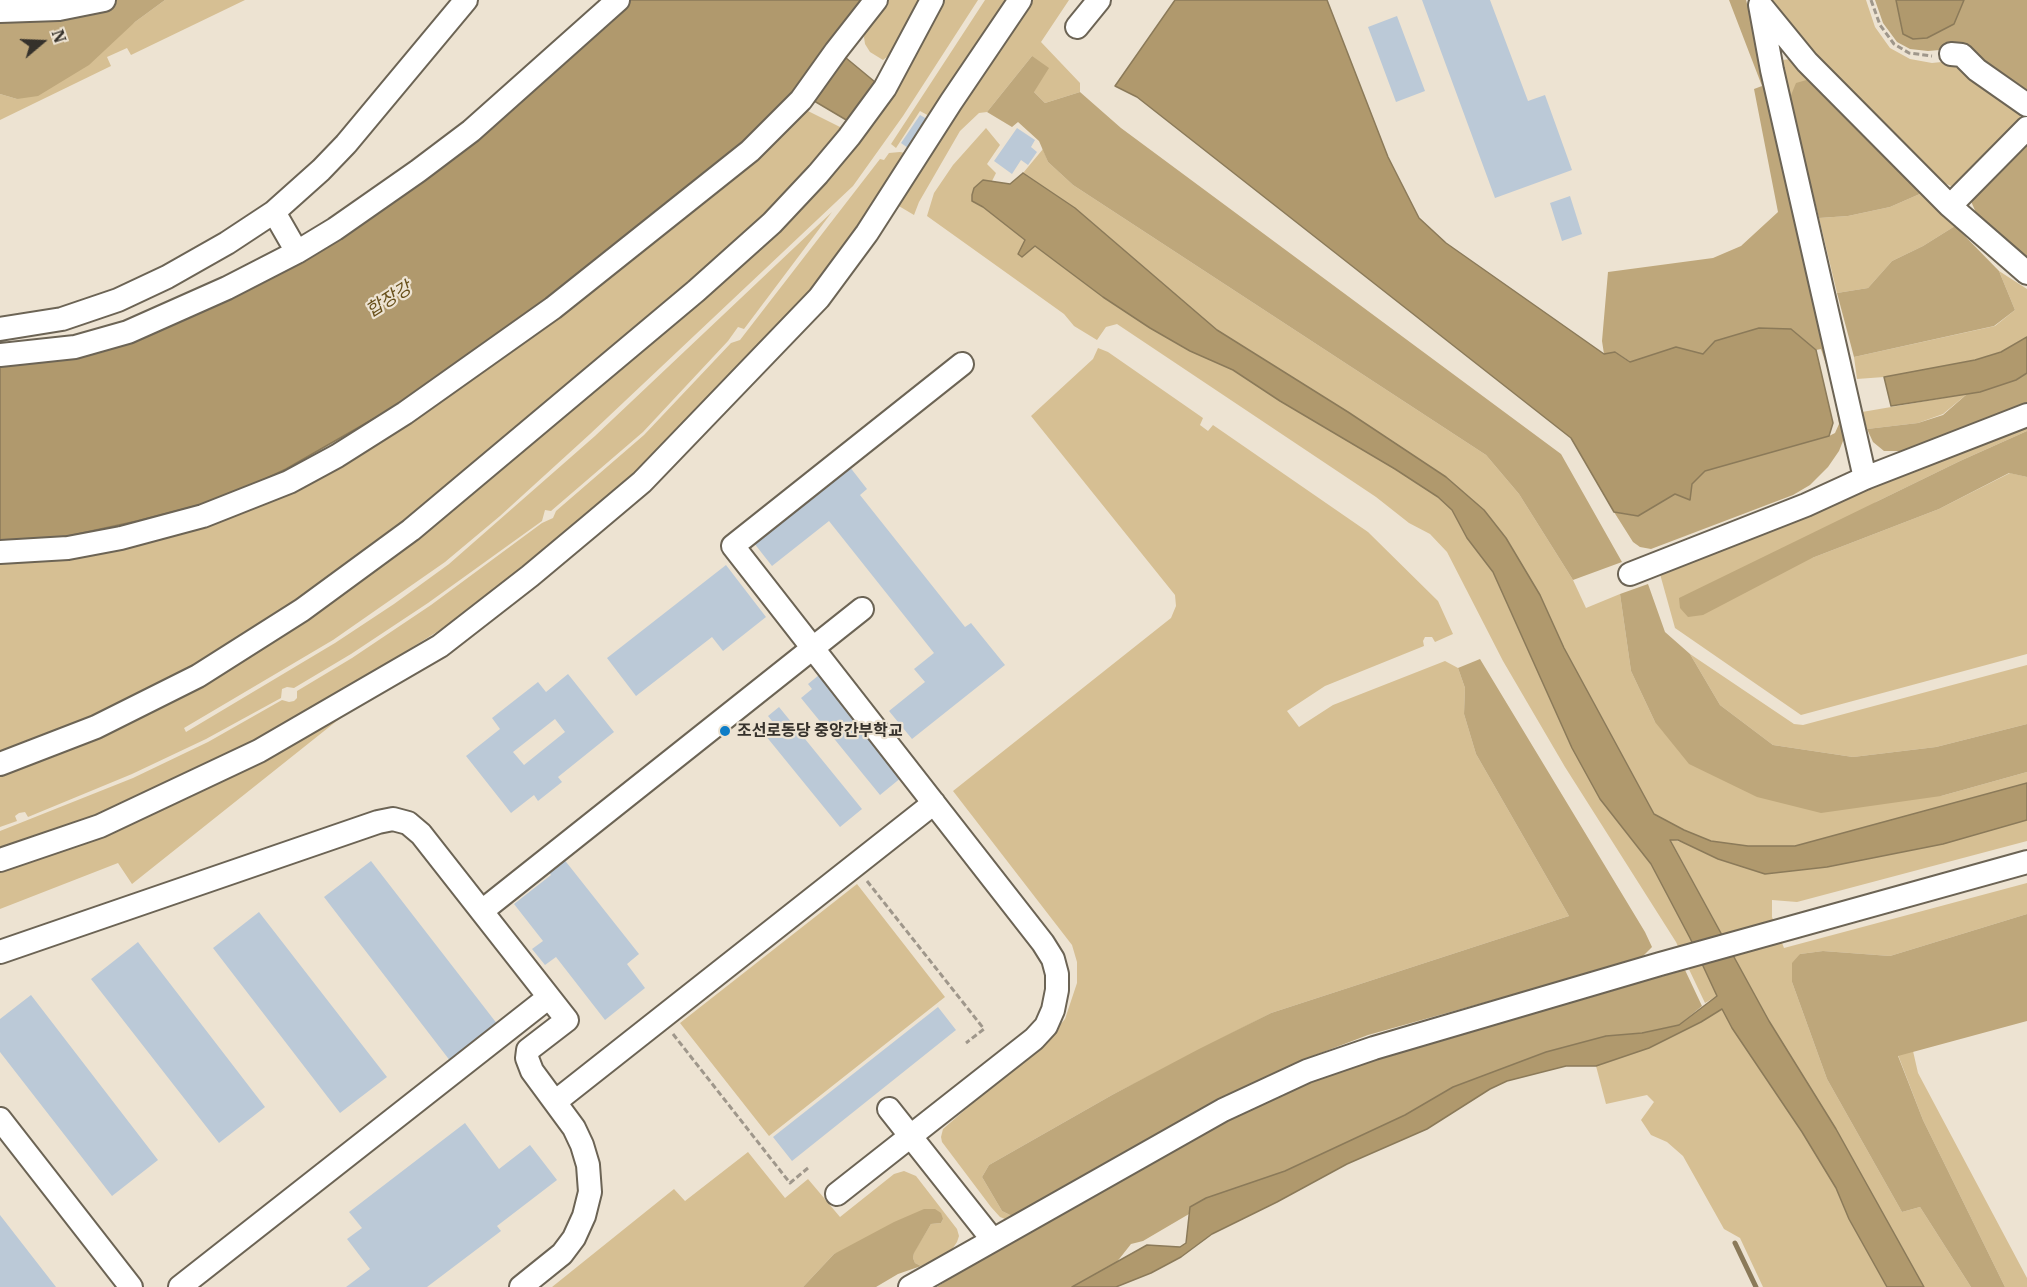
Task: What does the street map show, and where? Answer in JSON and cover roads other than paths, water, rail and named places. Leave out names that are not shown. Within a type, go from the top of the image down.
[{"type":"street","points":[[0,10],[59,9],[104,0]]},
{"type":"street","points":[[0,329],[62,319],[118,300],[167,277],[227,243],[274,212],[346,144],[466,0]]},
{"type":"street","points":[[0,355],[75,347],[128,332],[227,288],[297,252],[399,184],[471,131],[618,0]]},
{"type":"street","points":[[0,552],[68,548],[122,538],[203,516],[289,482],[337,456],[405,413],[553,308],[750,151],[801,100],[876,0]]},
{"type":"street","points":[[0,764],[96,727],[198,676],[302,610],[420,523],[696,291],[772,223],[849,137],[885,88],[932,0]]},
{"type":"street","points":[[0,860],[100,826],[259,751],[440,646],[591,525],[642,482],[819,298],[867,233],[1020,0]]},
{"type":"street","points":[[1077,27],[1099,0]]},
{"type":"street","points":[[1759,2],[1807,62],[1950,206],[2027,273]]},
{"type":"street","points":[[1759,2],[1772,70],[1865,478]]},
{"type":"street","points":[[1951,54],[1962,56],[1977,70],[2027,105]]},
{"type":"street","points":[[1950,206],[2027,128]]},
{"type":"street","points":[[274,212],[297,252]]},
{"type":"street","points":[[837,1194],[1034,1039],[1046,1026],[1053,1010],[1058,990],[1057,974],[1053,959],[1043,942],[733,546],[962,364]]},
{"type":"street","points":[[1630,574],[2027,415]]},
{"type":"street","points":[[482,911],[862,609]]},
{"type":"street","points":[[555,1102],[934,803]]},
{"type":"street","points":[[0,952],[378,822],[393,819],[408,823],[421,834],[567,1020],[528,1050],[527,1058],[532,1071],[574,1128],[582,1145],[588,1165],[590,1192],[584,1216],[574,1238],[562,1254],[521,1287]]},
{"type":"street","points":[[910,1287],[1223,1110],[1307,1071],[1374,1048],[1660,964],[2027,862]]},
{"type":"street","points":[[180,1287],[549,997]]},
{"type":"street","points":[[490,1044],[506,1045],[527,1058]]},
{"type":"street","points":[[889,1109],[992,1239]]},
{"type":"street","points":[[0,1119],[131,1287]]},
{"type":"water","name":"합장강","points":[[623,0],[864,0],[834,48],[875,82],[877,90],[848,121],[799,92],[748,140],[584,275],[415,395],[286,469],[222,499],[68,536],[0,544],[0,359],[88,348],[312,248]]},
{"type":"water","points":[[1175,0],[1327,0],[1388,157],[1419,218],[1446,243],[1604,354],[1615,352],[1630,362],[1676,347],[1703,354],[1715,341],[1759,328],[1791,329],[1816,350],[1833,423],[1829,436],[1705,471],[1692,484],[1690,500],[1675,494],[1638,516],[1614,512],[1571,438],[1137,97],[1115,86]]},
{"type":"water","points":[[1896,0],[1964,0],[1954,24],[1927,38],[1913,39],[1903,34]]},
{"type":"water","points":[[1023,173],[1075,208],[1217,330],[1446,477],[1484,510],[1506,538],[1540,595],[1564,648],[1654,814],[1711,841],[1748,846],[1795,846],[2027,783],[2027,820],[1943,844],[1827,867],[1765,874],[1718,859],[1678,840],[1670,840],[1769,1021],[1836,1129],[1924,1287],[1887,1287],[1849,1219],[1836,1188],[1722,1009],[1649,1048],[1596,1066],[1566,1066],[1507,1081],[1490,1089],[1427,1129],[1347,1164],[1212,1234],[1181,1257],[1151,1273],[1116,1287],[1072,1287],[1147,1245],[1180,1247],[1186,1243],[1190,1207],[1206,1198],[1285,1171],[1405,1115],[1453,1087],[1546,1052],[1606,1036],[1642,1033],[1679,1025],[1717,996],[1651,864],[1600,799],[1572,748],[1493,572],[1467,538],[1452,510],[1438,497],[1395,469],[1280,401],[1233,370],[1190,351],[1150,328],[1103,297],[1035,246],[1022,257],[1018,254],[1025,240],[972,201],[972,195],[974,188],[983,180],[1010,184]]},
{"type":"water","points":[[2027,337],[2027,373],[2016,380],[1980,392],[1891,406],[1884,377],[1975,360],[2001,352]]},
{"type":"waterway","points":[[1735,1243],[1756,1287]]},
{"type":"place","name":"조선로동당 중앙간부학교","points":[[725,731]]}]
